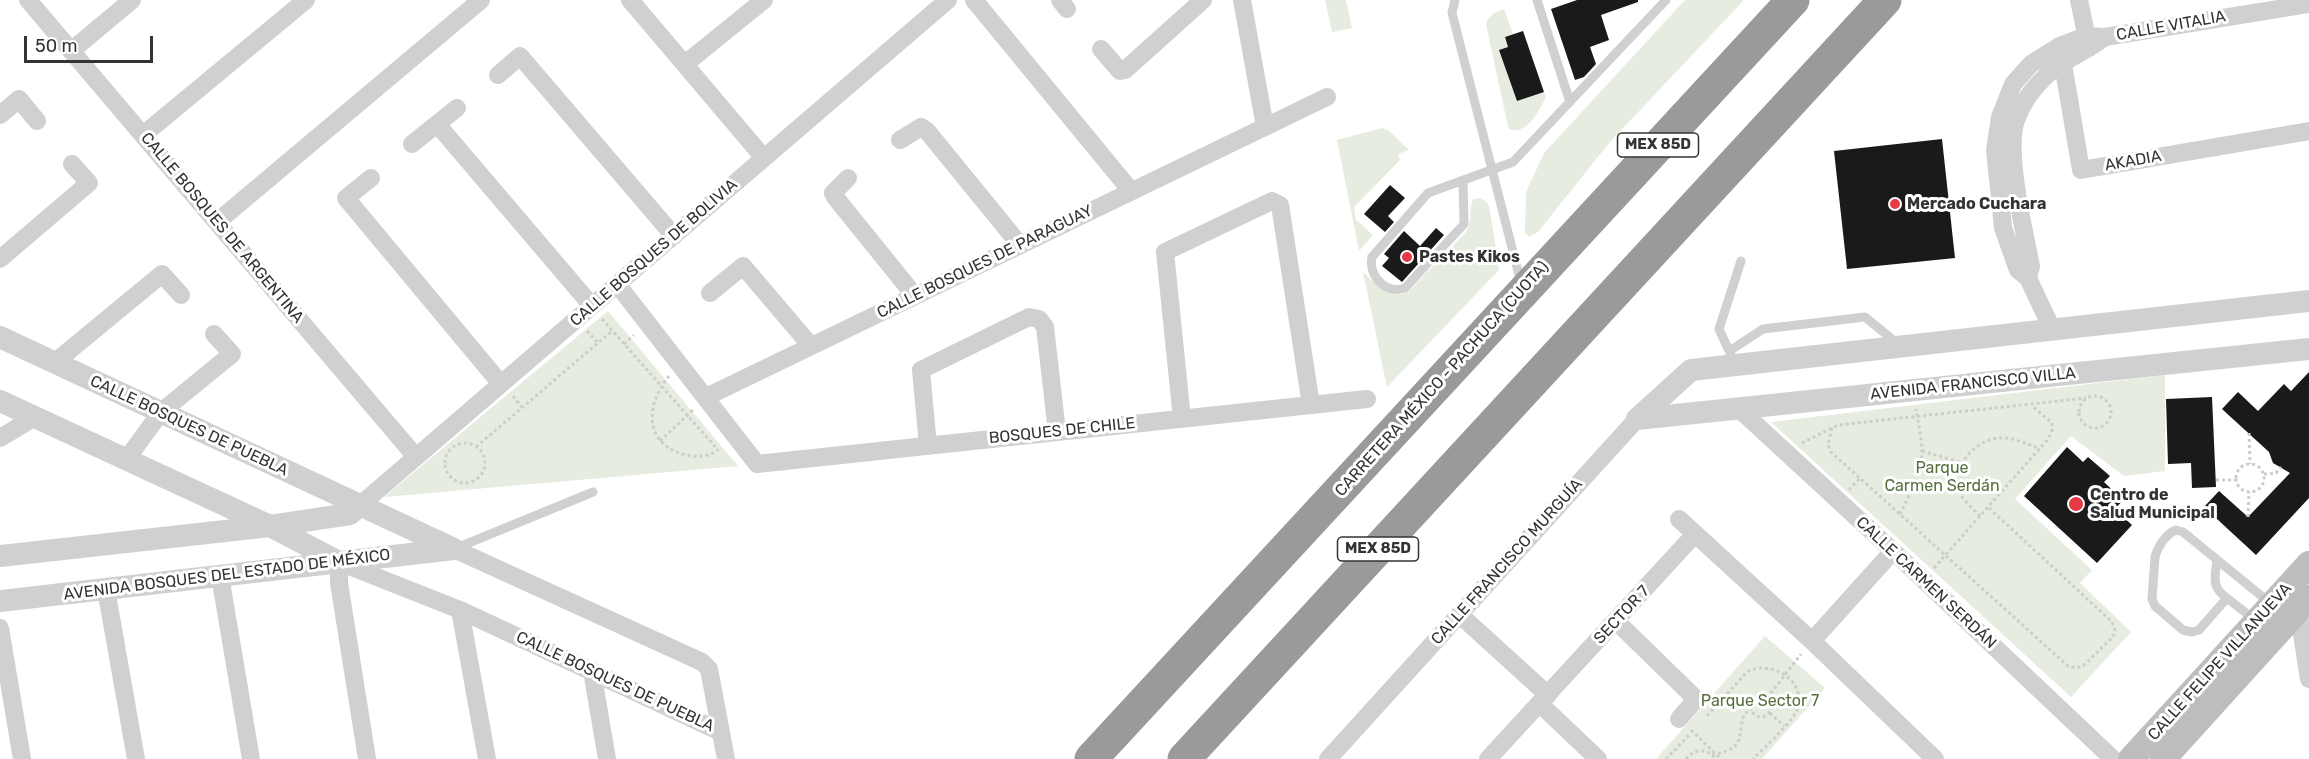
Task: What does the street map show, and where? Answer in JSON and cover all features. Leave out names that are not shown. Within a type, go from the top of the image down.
[{"type":"highway","name":"CARRETERA MÉXICO - PACHUCA (CUOTA)","points":[[1091,759],[1793,0]]},
{"type":"highway","name":"MEX 85D","points":[[1184,759],[1884,0]]},
{"type":"main road","name":"CALLE FELIPE VILLANUEVA","points":[[2131,759],[2309,564]]},
{"type":"main road","name":"CALLE FELIPE VILLANUEVA","points":[[2163,759],[2304,603]]},
{"type":"street","name":"CALLE BOSQUES DE ARGENTINA","points":[[28,0],[416,457]]},
{"type":"street","points":[[71,51],[132,0]]},
{"type":"street","points":[[143,135],[306,0]]},
{"type":"street","points":[[217,222],[481,0]]},
{"type":"street","points":[[630,0],[764,158]]},
{"type":"street","points":[[685,64],[764,0]]},
{"type":"street","name":"CALLE BOSQUES DE BOLIVIA","points":[[359,506],[948,0]]},
{"type":"street","points":[[974,0],[1131,191]]},
{"type":"street","points":[[1101,49],[1120,71],[1125,70],[1203,0]]},
{"type":"street","points":[[1242,0],[1265,127]]},
{"type":"street","points":[[2079,0],[2088,43]]},
{"type":"street","name":"CALLE VITALIA","points":[[2052,329],[2028,278],[2018,270],[2003,228],[2003,150],[2000,117],[2013,84],[2031,64],[2105,37],[2223,9],[2309,4]]},
{"type":"street","name":"AKADIA","points":[[2062,53],[2081,170],[2309,131]]},
{"type":"street","points":[[498,75],[520,56],[674,236]]},
{"type":"street","name":"CALLE BOSQUES DE PARAGUAY","points":[[706,397],[1327,97]]},
{"type":"street","points":[[0,115],[19,99],[37,121]]},
{"type":"street","points":[[412,144],[457,108]]},
{"type":"street","points":[[437,124],[591,306]]},
{"type":"street","points":[[900,140],[921,127],[927,131],[1020,245]]},
{"type":"street","points":[[0,259],[89,183],[72,164]]},
{"type":"street","points":[[371,178],[346,198],[501,384]]},
{"type":"street","points":[[848,178],[835,188],[833,193],[835,197],[915,296]]},
{"type":"street","points":[[1182,419],[1165,252],[1272,201],[1280,205],[1311,405]]},
{"type":"street","points":[[710,293],[743,266],[811,346]]},
{"type":"street","points":[[54,363],[162,274],[181,295]]},
{"type":"street","points":[[617,284],[736,436]]},
{"type":"street","points":[[1732,358],[1901,347],[2309,301]]},
{"type":"street","points":[[928,446],[921,370],[1029,317],[1039,320],[1045,327],[1057,432]]},
{"type":"street","points":[[126,460],[161,412],[232,354],[214,334]]},
{"type":"street","name":"CALLE BOSQUES DE PUEBLA","points":[[0,337],[359,506],[702,662],[709,669],[721,732]]},
{"type":"street","name":"AVENIDA FRANCISCO VILLA","points":[[1636,418],[2309,349]]},
{"type":"street","name":"CALLE FRANCISCO MURGUÍA","points":[[1329,759],[1636,418],[1691,370],[1732,358]]},
{"type":"street","name":"BOSQUES DE CHILE","points":[[736,436],[757,464],[1367,399]]},
{"type":"street","name":"CALLE BOSQUES DE PUEBLA","points":[[0,401],[270,526],[339,562],[460,610],[721,732]]},
{"type":"street","name":"CALLE CARMEN SERDÁN","points":[[1738,408],[2113,759]]},
{"type":"street","points":[[0,438],[35,417]]},
{"type":"street","points":[[210,532],[218,510],[212,500]]},
{"type":"street","points":[[0,556],[270,526],[350,514],[359,506]]},
{"type":"street","points":[[1679,519],[1812,641],[1935,759]]},
{"type":"street","name":"SECTOR 7","points":[[1488,759],[1695,534]]},
{"type":"street","name":"AVENIDA BOSQUES DEL ESTADO DE MÉXICO","points":[[0,601],[454,549]]},
{"type":"street","points":[[1812,641],[1893,551]]},
{"type":"street","points":[[339,562],[339,583],[367,759]]},
{"type":"street","points":[[220,576],[251,759]]},
{"type":"street","points":[[106,589],[136,759]]},
{"type":"street","points":[[2304,603],[2309,679]]},
{"type":"street","points":[[460,610],[487,759]]},
{"type":"street","points":[[1460,615],[1544,699],[1598,759]]},
{"type":"street","points":[[1616,621],[1696,699],[1679,719]]},
{"type":"street","points":[[0,628],[22,759]]},
{"type":"street","points":[[592,671],[607,759]]},
{"type":"street","points":[[721,732],[726,759]]},
{"type":"lane","points":[[1455,0],[1452,13],[1523,290]]},
{"type":"lane","points":[[1537,0],[1570,102]]},
{"type":"lane","points":[[1463,181],[1464,224],[1405,288],[1388,289],[1373,275],[1372,257],[1428,193],[1513,162],[1665,0]]},
{"type":"lane","points":[[1741,261],[1719,329],[1732,358],[1763,329],[1865,317],[1901,347]]},
{"type":"lane","points":[[454,549],[593,492]]},
{"type":"lane","points":[[2227,598],[2199,630],[2192,632],[2183,630],[2155,606],[2152,599],[2155,556],[2169,532],[2176,530],[2183,532],[2217,560],[2265,613]]},
{"type":"lane","points":[[2217,560],[2215,584],[2218,592],[2227,598],[2265,613]]},
{"type":"path","points":[[591,306],[718,450]]},
{"type":"path","points":[[476,447],[613,330]]},
{"type":"path","points":[[679,363],[661,386],[652,417],[656,435],[664,447],[679,454],[697,457],[712,455],[736,436]]},
{"type":"path","points":[[1900,514],[1917,479],[1922,451],[1914,390]]},
{"type":"path","points":[[1785,451],[1838,425],[2086,399],[2095,396],[2101,397],[2109,405],[2110,416],[2104,425],[2089,427],[2080,420],[2079,410],[2086,399]]},
{"type":"path","points":[[660,441],[706,397]]},
{"type":"path","points":[[1923,580],[2049,438],[2052,423],[2034,407],[2028,405]]},
{"type":"path","points":[[1832,428],[1828,444],[1831,452],[2068,666],[2077,668],[2084,665],[2113,637],[2115,630],[2112,622],[1988,507]]},
{"type":"path","points":[[2249,433],[2250,464]]},
{"type":"path","points":[[1980,516],[1962,496],[1959,488],[1963,463],[1975,447],[1987,441],[2011,438],[2040,449]]},
{"type":"path","points":[[464,443],[476,447],[484,458],[485,465],[479,477],[468,483],[454,480],[446,470],[445,458],[448,452],[452,447],[464,443]]},
{"type":"path","points":[[1922,451],[1963,463]]},
{"type":"path","points":[[2250,464],[2258,467],[2264,474]]},
{"type":"path","points":[[2250,464],[2238,471],[2237,480],[2241,488],[2249,492],[2258,490],[2264,474]]},
{"type":"path","points":[[2264,474],[2276,473],[2281,467]]},
{"type":"path","points":[[2216,480],[2237,480]]},
{"type":"path","points":[[2248,518],[2249,492]]},
{"type":"path","points":[[1767,698],[1812,641]]},
{"type":"path","points":[[1666,759],[1748,672],[1755,668],[1776,669],[1794,682],[1798,704],[1795,713],[1753,759]]},
{"type":"path","points":[[1757,698],[1767,698],[1772,707],[1770,713],[1760,718],[1754,715],[1751,709],[1752,702],[1757,698]]},
{"type":"path","points":[[1686,759],[1696,751],[1707,751],[1714,754],[1734,747],[1740,740],[1744,714],[1751,709]]},
{"type":"path","points":[[1770,713],[1784,726]]},
{"type":"path","points":[[1679,719],[1721,759]]},
{"type":"path","points":[[1714,754],[1716,759]]},
{"type":"green space","points":[[1325,0],[1346,0],[1352,28],[1332,32]]},
{"type":"green space","points":[[1685,0],[1744,0],[1609,143],[1538,232],[1529,237],[1525,232],[1526,192],[1544,153]]},
{"type":"green space","points":[[1504,9],[1513,34],[1505,37],[1508,47],[1534,95],[1544,92],[1546,96],[1532,120],[1522,129],[1516,130],[1509,129],[1507,122],[1486,24],[1493,14]]},
{"type":"green space","points":[[1382,128],[1388,130],[1409,150],[1398,154],[1400,160],[1354,207],[1356,220],[1373,235],[1359,251],[1337,140]]},
{"type":"green space","points":[[1480,198],[1487,202],[1490,211],[1499,270],[1387,387],[1363,272],[1389,293],[1408,292],[1467,231],[1473,199]]},
{"type":"green space","points":[[608,311],[738,466],[384,497]]},
{"type":"green space","name":"Parque Carmen Serdán","points":[[2165,375],[2165,471],[2124,476],[2071,436],[2015,499],[2092,570],[2080,583],[2131,632],[2071,697],[1771,422]]},
{"type":"green space","name":"Parque Sector 7","points":[[1765,636],[1825,688],[1762,759],[1656,759]]},
{"type":"building","points":[[1577,0],[1638,0],[1638,2],[1601,15],[1609,40],[1590,47],[1596,64],[1584,77],[1575,80],[1551,9]]},
{"type":"building","points":[[1523,31],[1544,92],[1517,101],[1499,50],[1508,47],[1505,37]]},
{"type":"building","name":"Mercado Cuchara","points":[[1942,139],[1955,258],[1847,269],[1834,151]]},
{"type":"building","points":[[1390,185],[1405,198],[1388,216],[1394,222],[1385,232],[1364,214]]},
{"type":"building","name":"Pastes Kikos","points":[[1436,228],[1444,235],[1402,282],[1382,266],[1389,258],[1384,254],[1404,231],[1420,246]]},
{"type":"building","points":[[2309,372],[2309,498],[2256,555],[2204,507],[2219,491],[2248,517],[2290,473],[2273,463],[2269,452],[2222,409],[2238,392],[2258,411],[2284,384],[2291,391]]},
{"type":"building","points":[[2212,397],[2216,487],[2192,488],[2191,463],[2168,464],[2166,399]]},
{"type":"building","name":"Centro de Salud Municipal","points":[[2067,447],[2083,462],[2088,457],[2110,476],[2104,482],[2123,500],[2115,509],[2132,525],[2097,563],[2024,496]]},
{"type":"place","name":"Mercado Cuchara","points":[[1895,204]]},
{"type":"place","name":"Pastes Kikos","points":[[1407,257]]},
{"type":"place","name":"Centro de Salud Municipal","points":[[2076,504]]}]
